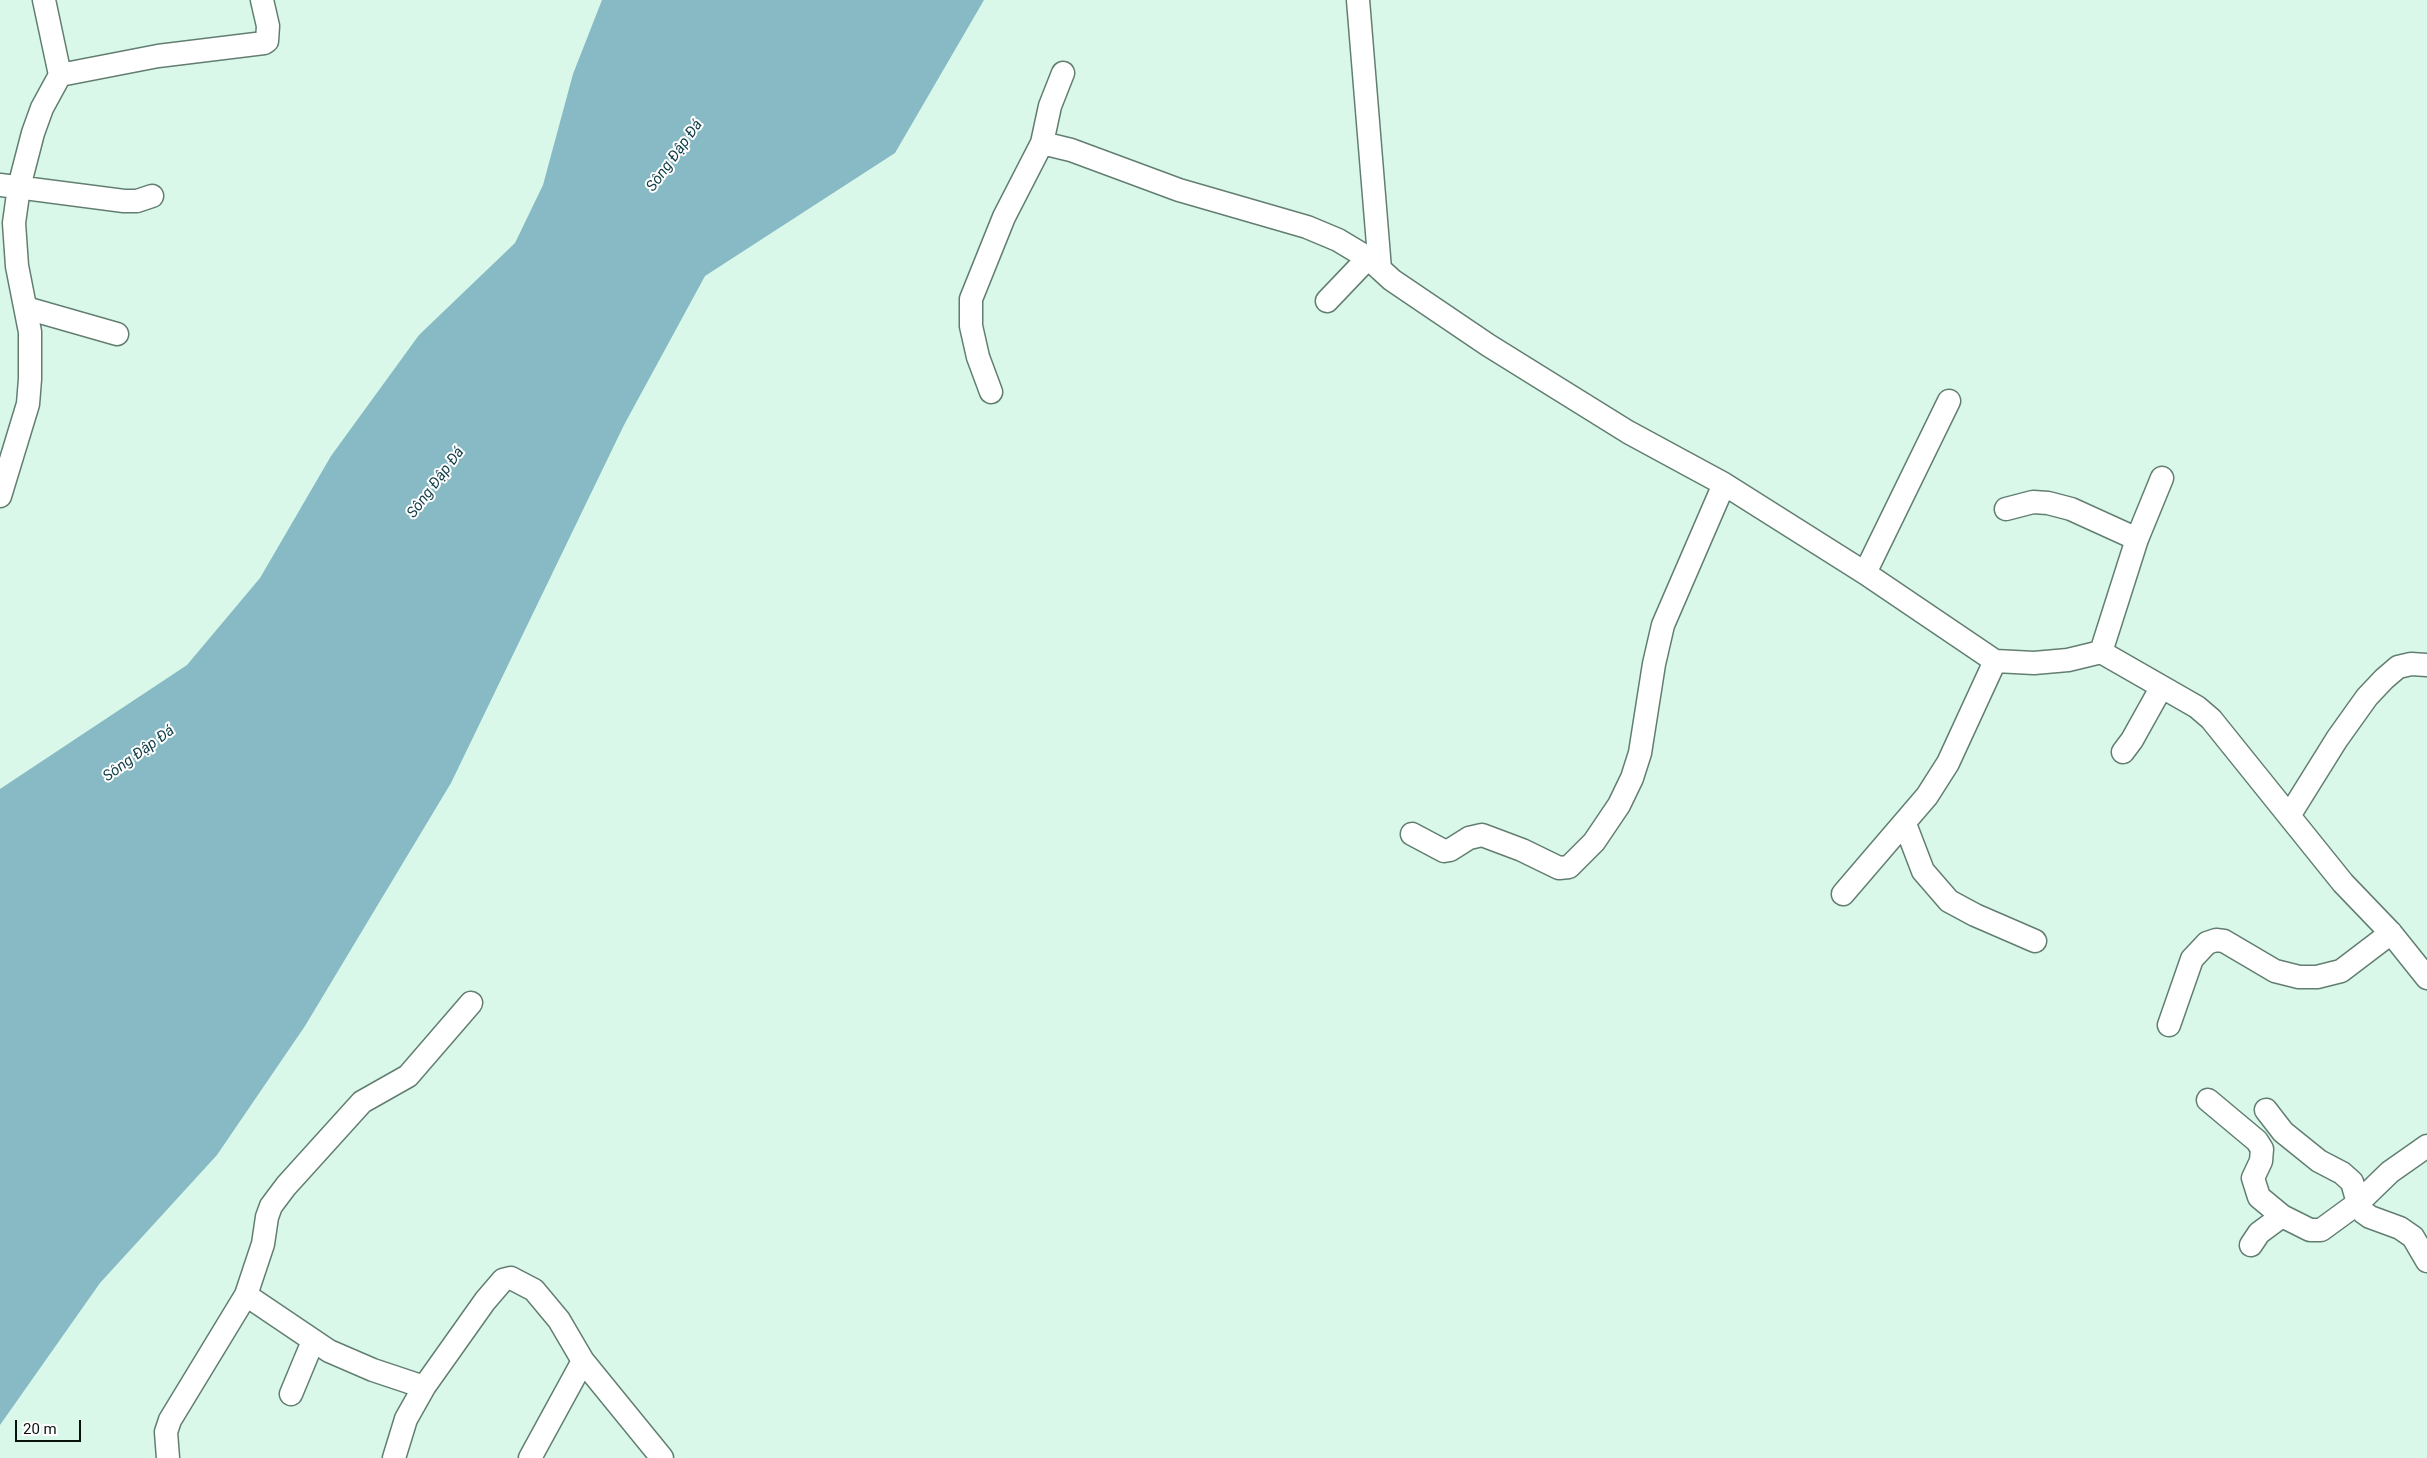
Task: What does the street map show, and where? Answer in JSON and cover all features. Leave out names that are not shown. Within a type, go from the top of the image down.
[{"type":"street","points":[[2,484],[28,404],[30,379],[30,332],[17,266],[9,186],[42,108],[60,75],[44,0]]},
{"type":"street","points":[[60,75],[158,56],[264,43],[268,41],[268,26],[262,0]]},
{"type":"street","points":[[1358,0],[1374,264]]},
{"type":"street","points":[[991,392],[978,357],[971,326],[971,299],[1004,216],[1042,143],[1050,106],[1063,73]]},
{"type":"street","points":[[1042,143],[1071,150],[1179,190],[1307,227],[1338,240],[1374,264],[1392,280],[1488,345],[1628,432],[1724,484],[1865,573],[1995,661],[2043,662],[2068,660],[2101,652],[2197,707],[2211,719],[2343,883],[2391,933],[2427,978]]},
{"type":"street","points":[[9,186],[124,201],[152,196]]},
{"type":"street","points":[[1327,301],[1374,264]]},
{"type":"street","points":[[26,308],[117,334]]},
{"type":"street","points":[[1865,573],[1949,401]]},
{"type":"street","points":[[2101,652],[2137,539],[2162,478]]},
{"type":"street","points":[[1412,834],[1444,851],[1450,850],[1470,838],[1482,836],[1506,843],[1559,868],[1569,867],[1594,842],[1619,805],[1632,778],[1640,753],[1654,664],[1663,625],[1724,484]]},
{"type":"street","points":[[2006,509],[2033,502],[2048,503],[2071,509],[2137,539]]},
{"type":"street","points":[[1843,894],[1905,824],[1927,796],[1948,764],[1995,661]]},
{"type":"street","points":[[2289,816],[2337,739],[2367,697],[2384,679],[2398,668],[2411,664],[2427,665]]},
{"type":"street","points":[[2123,752],[2132,740],[2161,688]]},
{"type":"street","points":[[1905,824],[1923,871],[1949,901],[1975,915],[2035,941]]},
{"type":"street","points":[[2169,1025],[2192,959],[2199,949],[2207,943],[2216,940],[2224,941],[2275,971],[2317,977],[2341,971],[2391,933]]},
{"type":"street","points":[[168,1458],[166,1432],[170,1420],[246,1295],[263,1244],[266,1217],[271,1206],[286,1186],[362,1102],[408,1076],[471,1003]]},
{"type":"street","points":[[2208,1100],[2257,1141],[2262,1149],[2260,1161],[2253,1178],[2254,1188],[2258,1196],[2282,1216],[2310,1230],[2321,1230],[2358,1202],[2390,1172],[2427,1146]]},
{"type":"street","points":[[2266,1110],[2283,1132],[2319,1161],[2342,1173],[2352,1182],[2358,1202],[2370,1217],[2400,1228],[2413,1237],[2427,1261]]},
{"type":"street","points":[[2250,1245],[2259,1233],[2282,1216]]},
{"type":"street","points":[[394,1458],[406,1419],[424,1386],[484,1301],[497,1285],[511,1278],[534,1290],[559,1320],[584,1361],[662,1458]]},
{"type":"street","points":[[246,1295],[313,1341],[347,1360],[424,1386]]},
{"type":"street","points":[[291,1394],[313,1341]]},
{"type":"street","points":[[530,1458],[584,1361]]},
{"type":"water","name":"Sông Đập Đá","points":[[602,0],[984,0],[895,153],[705,276],[624,425],[451,783],[305,1026],[217,1155],[100,1283],[0,1425],[0,789],[187,665],[260,578],[331,456],[419,335],[515,243],[543,185],[573,74]]}]
